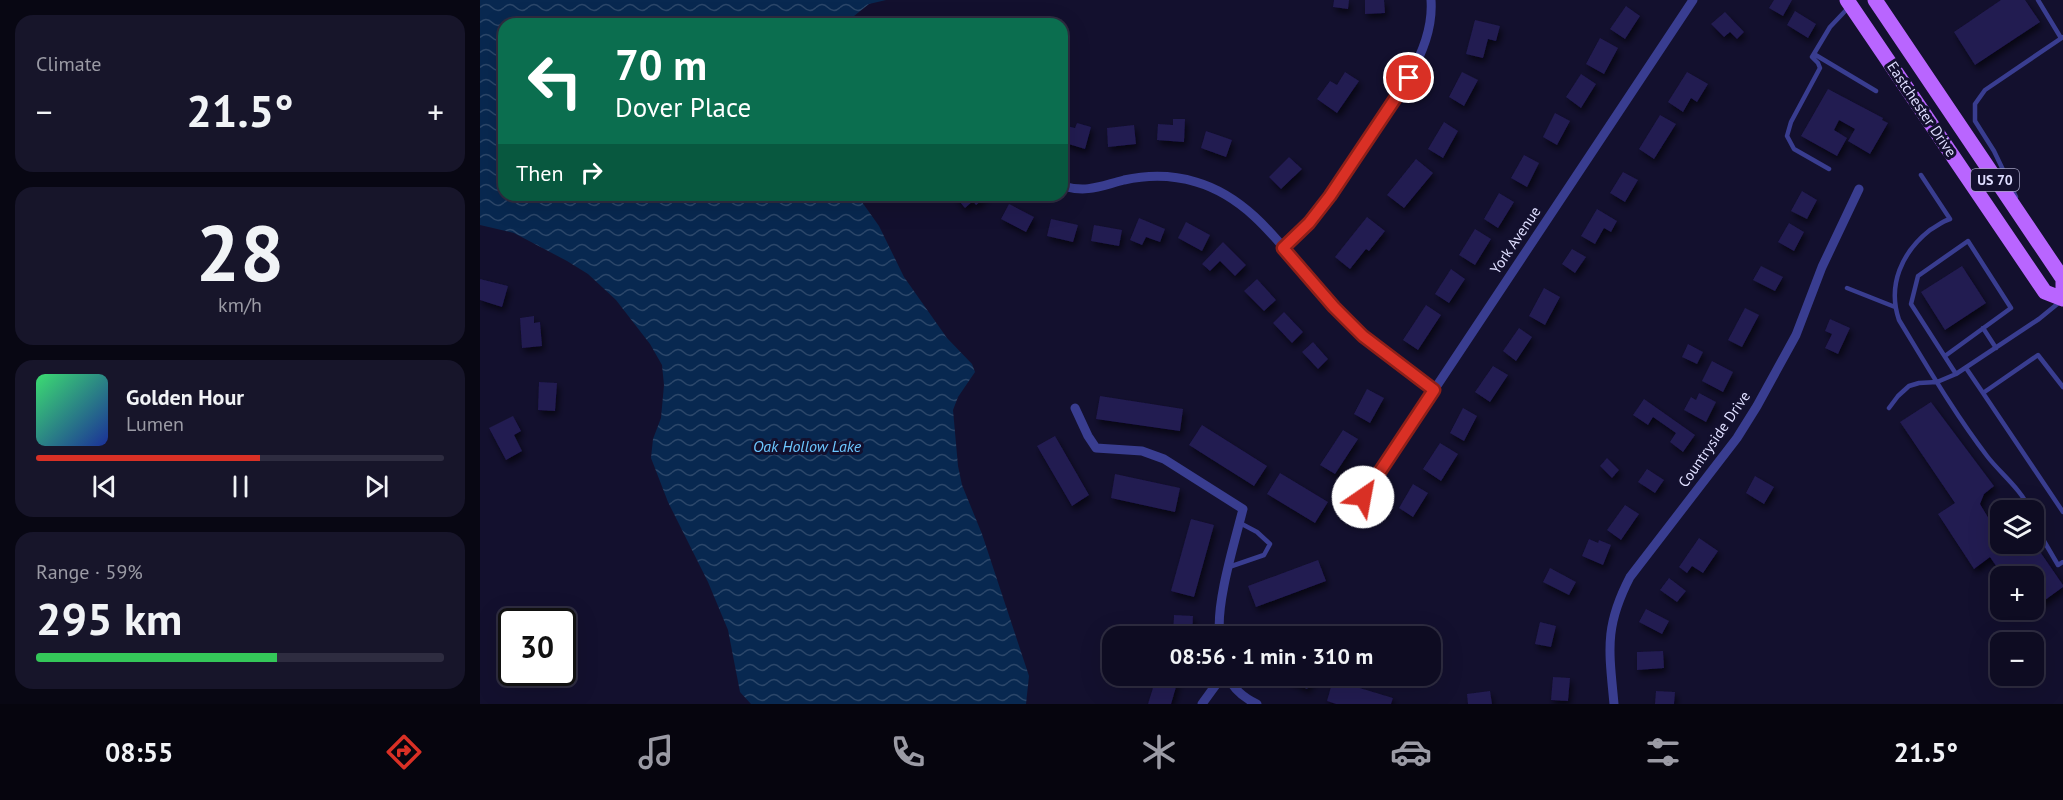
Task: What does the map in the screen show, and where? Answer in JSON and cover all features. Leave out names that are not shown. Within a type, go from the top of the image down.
[{"type":"main road","name":"Eastchester Drive","points":[[1875,0],[2063,279],[2063,293]]},
{"type":"main road","name":"Eastchester Drive","points":[[1849,2],[2045,292],[2063,299]]},
{"type":"street","points":[[1283,248],[1309,223],[1330,196],[1409,78],[1428,33],[1432,11],[1431,0]]},
{"type":"street","name":"York Avenue","points":[[1363,497],[1693,0]]},
{"type":"street","points":[[1068,187],[1102,188],[1125,180],[1173,177],[1197,182],[1224,194],[1245,207],[1259,220],[1334,307],[1363,336],[1434,390]]},
{"type":"street","name":"Countryside Drive","points":[[1614,704],[1609,647],[1617,601],[1630,577],[1737,438],[1757,406],[1796,335],[1822,267],[1859,189]]},
{"type":"street","points":[[1075,408],[1096,448],[1142,451],[1164,459],[1243,509],[1221,601],[1218,626]]},
{"type":"street","points":[[1202,704],[1216,686]]},
{"type":"street","points":[[1233,686],[1245,699],[1257,704]]},
{"type":"lane","points":[[2037,242],[1994,151],[1977,126],[1973,115],[1980,94],[2062,37],[2038,0]]},
{"type":"lane","points":[[1829,170],[1794,149],[1788,136],[1791,122],[1820,68],[1812,57],[1830,27],[1849,2]]},
{"type":"lane","points":[[1814,54],[1876,91]]},
{"type":"lane","points":[[1921,175],[1950,219],[1938,224],[1918,240],[1906,254],[1895,288],[1895,307],[1899,320],[1986,455],[2025,500]]},
{"type":"lane","points":[[1945,356],[2012,308],[1968,241],[1918,276],[1911,304],[1956,374]]},
{"type":"lane","points":[[1847,288],[1895,307]]},
{"type":"lane","points":[[1889,408],[1909,387],[1956,374],[2039,319],[2063,299]]},
{"type":"lane","points":[[1983,328],[1996,348]]},
{"type":"lane","points":[[1983,393],[2038,355],[2063,387]]},
{"type":"lane","points":[[1966,368],[2063,512]]},
{"type":"lane","points":[[1229,567],[1264,555],[1270,544],[1257,532],[1240,523]]},
{"type":"lane","points":[[2044,541],[2058,565],[2063,562]]},
{"type":"water","name":"Oak Hollow Lake","points":[[480,0],[886,0],[869,4],[852,18],[498,18],[498,201],[861,201],[879,226],[904,277],[947,338],[972,364],[975,372],[958,397],[953,410],[958,466],[962,485],[982,534],[1029,676],[1026,704],[751,704],[740,692],[728,630],[708,582],[668,502],[651,458],[653,439],[661,418],[664,385],[662,365],[650,344],[616,300],[588,274],[514,233],[480,225]]},
{"type":"building","points":[[1334,0],[1349,0],[1348,9],[1333,7]]},
{"type":"building","points":[[1365,0],[1384,0],[1385,13],[1365,14]]},
{"type":"building","points":[[1774,0],[1792,0],[1783,16],[1769,8]]},
{"type":"building","points":[[2001,0],[2025,0],[2040,22],[1975,65],[1954,32]]},
{"type":"building","points":[[1626,6],[1640,16],[1625,39],[1610,29]]},
{"type":"building","points":[[1795,11],[1816,24],[1808,38],[1787,25]]},
{"type":"building","points":[[1725,12],[1744,32],[1737,39],[1730,32],[1724,37],[1711,24]]},
{"type":"building","points":[[1475,20],[1500,26],[1496,41],[1488,39],[1483,58],[1466,54]]},
{"type":"building","points":[[1600,38],[1618,48],[1604,74],[1586,64]]},
{"type":"building","points":[[1345,72],[1359,81],[1337,113],[1317,99],[1330,81],[1337,85]]},
{"type":"building","points":[[1462,72],[1478,80],[1464,106],[1449,97]]},
{"type":"building","points":[[1687,72],[1708,84],[1697,102],[1691,98],[1683,112],[1668,102]]},
{"type":"building","points":[[1581,74],[1596,84],[1581,108],[1566,97]]},
{"type":"building","points":[[1828,89],[1883,118],[1882,120],[1888,123],[1870,154],[1848,141],[1855,129],[1839,120],[1834,130],[1847,138],[1837,156],[1801,136]]},
{"type":"building","points":[[1555,113],[1570,121],[1557,145],[1543,137]]},
{"type":"building","points":[[1660,115],[1676,124],[1654,159],[1639,149]]},
{"type":"building","points":[[1173,119],[1185,119],[1184,142],[1157,140],[1158,124],[1173,125]]},
{"type":"building","points":[[1444,122],[1458,131],[1443,158],[1428,149]]},
{"type":"building","points":[[1077,123],[1091,127],[1085,149],[1068,144],[1068,126],[1075,128]]},
{"type":"building","points":[[1134,125],[1136,144],[1108,147],[1107,128]]},
{"type":"building","points":[[1206,131],[1232,140],[1226,157],[1201,148]]},
{"type":"building","points":[[1524,155],[1539,163],[1527,187],[1511,178]]},
{"type":"building","points":[[1289,157],[1302,169],[1281,189],[1269,177]]},
{"type":"building","points":[[1416,159],[1433,173],[1404,208],[1387,195]]},
{"type":"building","points":[[1623,172],[1638,180],[1625,202],[1610,193]]},
{"type":"building","points":[[1802,191],[1817,200],[1807,219],[1791,211]]},
{"type":"building","points":[[1499,193],[1514,202],[1498,228],[1484,219]]},
{"type":"building","points":[[959,201],[973,201],[965,208]]},
{"type":"building","points":[[1009,204],[1034,217],[1026,232],[1001,219]]},
{"type":"building","points":[[1597,209],[1617,221],[1611,232],[1604,228],[1595,244],[1581,236]]},
{"type":"building","points":[[1367,217],[1385,231],[1350,269],[1335,257]]},
{"type":"building","points":[[1139,218],[1165,229],[1160,242],[1146,237],[1142,245],[1130,240]]},
{"type":"building","points":[[1051,219],[1078,225],[1073,242],[1047,236]]},
{"type":"building","points":[[1186,222],[1210,235],[1202,251],[1178,238]]},
{"type":"building","points":[[1789,223],[1804,232],[1794,251],[1778,242]]},
{"type":"building","points":[[1094,225],[1122,230],[1119,246],[1091,241]]},
{"type":"building","points":[[1475,229],[1491,239],[1475,265],[1459,255]]},
{"type":"building","points":[[1223,242],[1246,265],[1235,276],[1220,261],[1210,271],[1202,264]]},
{"type":"building","points":[[1572,249],[1586,257],[1575,273],[1562,264]]},
{"type":"building","points":[[1761,266],[1783,277],[1775,291],[1753,280]]},
{"type":"building","points":[[1962,266],[1986,303],[1945,330],[1921,292]]},
{"type":"building","points":[[1451,269],[1465,279],[1449,303],[1435,294]]},
{"type":"building","points":[[480,279],[508,286],[502,307],[480,300]]},
{"type":"building","points":[[1257,279],[1276,300],[1264,311],[1244,291]]},
{"type":"building","points":[[1544,288],[1560,297],[1545,325],[1529,316]]},
{"type":"building","points":[[1426,305],[1441,315],[1418,350],[1403,340]]},
{"type":"building","points":[[1745,308],[1759,315],[1742,347],[1728,340]]},
{"type":"building","points":[[1284,312],[1303,332],[1292,343],[1273,323]]},
{"type":"building","points":[[534,316],[534,323],[540,322],[542,346],[522,348],[520,318]]},
{"type":"building","points":[[1830,319],[1850,328],[1838,354],[1825,348],[1832,334],[1825,331]]},
{"type":"building","points":[[1519,328],[1532,337],[1516,361],[1503,351]]},
{"type":"building","points":[[1313,342],[1328,359],[1318,369],[1302,352]]},
{"type":"building","points":[[1688,344],[1703,352],[1697,364],[1682,357]]},
{"type":"building","points":[[1712,361],[1733,372],[1723,392],[1702,381]]},
{"type":"building","points":[[1493,366],[1508,375],[1490,402],[1475,392]]},
{"type":"building","points":[[539,382],[557,383],[555,411],[538,410]]},
{"type":"building","points":[[1367,389],[1384,398],[1370,423],[1354,414]]},
{"type":"building","points":[[1699,393],[1716,402],[1706,422],[1684,410],[1691,397],[1696,400]]},
{"type":"building","points":[[1100,396],[1183,409],[1180,431],[1096,419]]},
{"type":"building","points":[[1644,399],[1695,435],[1683,452],[1670,442],[1676,433],[1653,417],[1648,425],[1633,415]]},
{"type":"building","points":[[1931,402],[1994,486],[1984,494],[1980,504],[1990,521],[1990,554],[2042,554],[2063,587],[2044,601],[2044,566],[1996,566],[1990,557],[1974,569],[1938,514],[1955,503],[1900,422]]},
{"type":"building","points":[[1463,408],[1477,416],[1464,441],[1450,433]]},
{"type":"building","points":[[513,416],[521,431],[514,435],[522,451],[506,460],[489,428]]},
{"type":"building","points":[[1202,425],[1267,466],[1254,486],[1189,445]]},
{"type":"building","points":[[1343,430],[1358,439],[1335,474],[1320,465]]},
{"type":"building","points":[[1055,436],[1089,495],[1072,506],[1037,446]]},
{"type":"building","points":[[1440,443],[1458,454],[1441,481],[1423,469]]},
{"type":"building","points":[[1607,458],[1619,470],[1612,478],[1600,466]]},
{"type":"building","points":[[1647,469],[1664,480],[1655,493],[1638,482]]},
{"type":"building","points":[[1280,473],[1328,502],[1315,523],[1267,494]]},
{"type":"building","points":[[1115,474],[1180,488],[1175,512],[1111,498]]},
{"type":"building","points":[[1755,476],[1774,487],[1764,504],[1746,493]]},
{"type":"building","points":[[1413,484],[1428,493],[1413,517],[1399,508]]},
{"type":"building","points":[[1625,505],[1639,514],[1621,540],[1607,530]]},
{"type":"building","points":[[1191,519],[1214,525],[1194,597],[1171,591]]},
{"type":"building","points":[[1699,538],[1718,551],[1703,573],[1692,566],[1687,573],[1679,567]]},
{"type":"building","points":[[1589,539],[1611,545],[1603,565],[1582,556]]},
{"type":"building","points":[[1318,560],[1326,581],[1256,607],[1248,586]]},
{"type":"building","points":[[1550,568],[1576,582],[1569,595],[1543,582]]},
{"type":"building","points":[[1669,578],[1686,591],[1677,602],[1660,590]]},
{"type":"building","points":[[1646,609],[1669,621],[1662,634],[1639,622]]},
{"type":"building","points":[[1174,615],[1193,616],[1192,626],[1173,626]]},
{"type":"building","points":[[1540,622],[1556,626],[1551,647],[1535,644]]},
{"type":"building","points":[[1663,651],[1664,668],[1637,670],[1637,652]]},
{"type":"building","points":[[1553,677],[1570,678],[1568,701],[1551,700]]},
{"type":"building","points":[[1154,686],[1176,686],[1171,704],[1148,704]]},
{"type":"building","points":[[1331,686],[1353,686],[1393,698],[1391,704],[1336,704],[1327,701]]},
{"type":"building","points":[[1490,691],[1492,704],[1468,704],[1467,694]]},
{"type":"building","points":[[1656,691],[1675,692],[1674,704],[1655,704]]},
{"type":"route","points":[[1363,497],[1434,390],[1363,336],[1334,307],[1283,248],[1309,223],[1330,196],[1409,78]]}]
